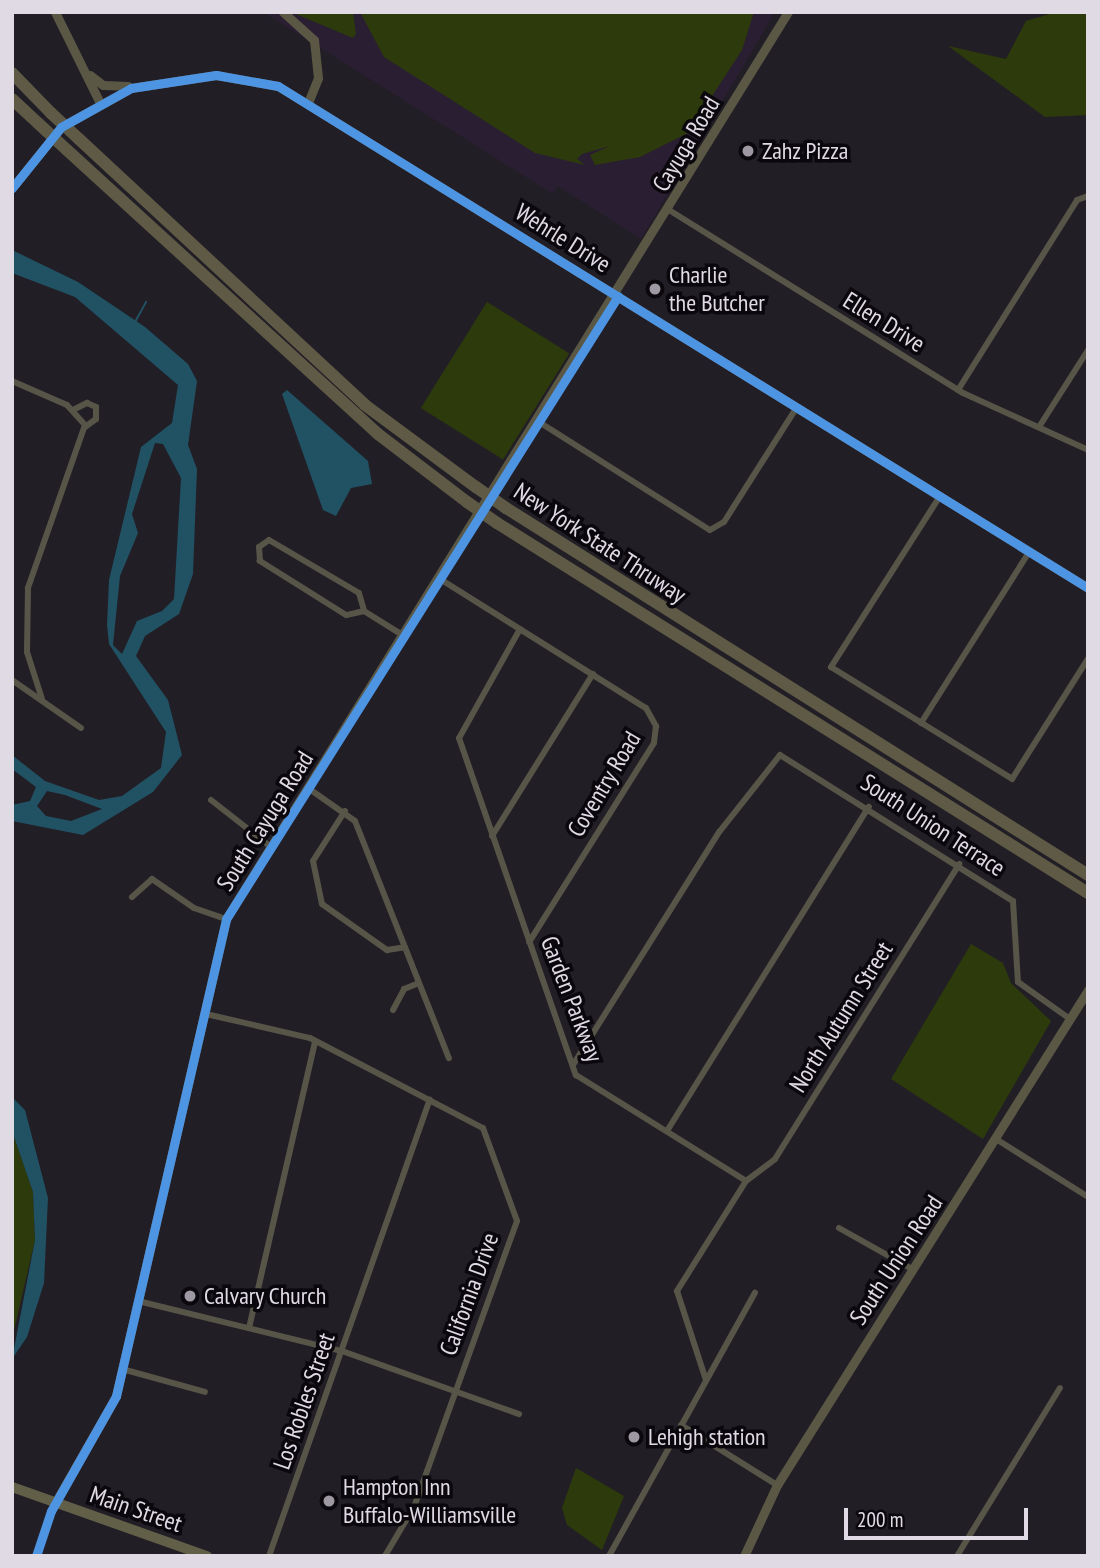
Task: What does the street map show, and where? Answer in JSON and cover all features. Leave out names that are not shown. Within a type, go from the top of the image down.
[{"type":"highway","name":"New York State Thruway","points":[[12,73],[51,114],[365,405],[506,508],[1088,875]]},
{"type":"highway","name":"New York State Thruway","points":[[12,99],[378,434],[467,502],[1088,893]]},
{"type":"main road","name":"Main Street","points":[[12,1488],[207,1556]]},
{"type":"street","points":[[55,12],[99,101]]},
{"type":"street","points":[[283,12],[314,40],[318,78],[309,100]]},
{"type":"street","name":"Cayuga Road","points":[[618,296],[788,12]]},
{"type":"street","points":[[85,70],[112,87],[143,84]]},
{"type":"street","name":"Wehrle Drive","points":[[12,188],[47,141],[99,101],[143,84],[216,75],[278,86],[309,100],[1088,588]]},
{"type":"street","points":[[958,390],[1077,200],[1088,196]]},
{"type":"street","name":"Ellen Drive","points":[[669,210],[958,390],[1088,450]]},
{"type":"street","name":"South Cayuga Road","points":[[55,1503],[116,1396],[226,919],[618,296]]},
{"type":"street","points":[[1039,427],[1088,350]]},
{"type":"street","points":[[12,381],[73,410],[85,427]]},
{"type":"street","points":[[42,699],[27,652],[28,588],[85,427],[96,419],[96,407],[87,403],[73,410]]},
{"type":"street","points":[[539,422],[710,530],[724,522],[797,407]]},
{"type":"street","points":[[940,496],[831,667],[1012,779],[1088,659]]},
{"type":"street","points":[[363,611],[359,593],[269,540],[258,547],[260,561],[346,615],[363,611],[404,636]]},
{"type":"street","points":[[921,723],[1029,552]]},
{"type":"street","name":"Coventry Road","points":[[440,579],[646,708],[656,738],[529,942]]},
{"type":"street","name":"Garden Parkway","points":[[520,629],[460,731],[492,836],[576,1075],[746,1181]]},
{"type":"street","points":[[492,836],[593,674]]},
{"type":"street","points":[[12,680],[81,728]]},
{"type":"street","name":"South Union Terrace","points":[[573,1065],[720,831],[777,756],[788,756],[960,864],[1013,901],[1018,982],[1070,1019]]},
{"type":"street","points":[[307,788],[345,811],[355,821],[449,1058]]},
{"type":"street","points":[[211,800],[271,847]]},
{"type":"street","points":[[667,1131],[869,807]]},
{"type":"street","points":[[345,811],[313,861],[322,904],[387,950],[405,947]]},
{"type":"street","name":"North Autumn Street","points":[[746,1181],[775,1158],[960,864]]},
{"type":"street","points":[[132,897],[152,879],[194,908],[226,919]]},
{"type":"street","points":[[393,1010],[404,989],[419,983]]},
{"type":"street","name":"South Union Road","points":[[744,1556],[777,1485],[1088,990]]},
{"type":"street","name":"California Drive","points":[[206,1014],[316,1041],[483,1128],[517,1221],[415,1505],[385,1556]]},
{"type":"street","points":[[248,1328],[316,1041]]},
{"type":"street","name":"Los Robles Street","points":[[269,1556],[430,1100]]},
{"type":"street","points":[[996,1139],[1088,1197]]},
{"type":"street","points":[[706,1380],[677,1291],[746,1181]]},
{"type":"street","points":[[839,1228],[912,1269]]},
{"type":"street","points":[[609,1556],[755,1293]]},
{"type":"street","points":[[138,1301],[342,1351],[519,1413]]},
{"type":"street","points":[[122,1369],[205,1392]]},
{"type":"street","points":[[957,1556],[1060,1388]]},
{"type":"street","points":[[681,1425],[777,1485]]},
{"type":"street","points":[[36,1556],[55,1503]]},
{"type":"shaded area","points":[[263,12],[775,12],[641,239],[558,186],[553,194]]},
{"type":"green space","points":[[291,12],[353,12],[356,34],[353,38]]},
{"type":"green space","points":[[360,12],[754,12],[742,50],[688,133],[640,157],[595,165],[590,155],[610,146],[582,154],[577,159],[585,165],[535,153],[384,57]]},
{"type":"green space","points":[[1056,12],[1088,12],[1088,115],[1045,117],[948,46],[1006,59],[1026,21]]},
{"type":"green space","points":[[487,302],[569,353],[503,459],[421,408]]},
{"type":"green space","points":[[971,944],[1003,963],[1011,983],[1051,1021],[983,1139],[891,1079]]},
{"type":"green space","points":[[12,1131],[33,1192],[35,1240],[12,1339]]},
{"type":"green space","points":[[576,1468],[624,1496],[602,1550],[567,1525],[562,1508]]},
{"type":"water","points":[[12,250],[78,282],[145,327],[188,364],[197,381],[188,445],[197,469],[193,574],[179,614],[145,636],[136,656],[168,700],[182,755],[153,792],[83,835],[12,821],[12,805],[30,801],[36,787],[12,769],[12,755],[45,781],[99,800],[122,796],[161,768],[166,732],[109,644],[107,625],[109,580],[141,447],[172,423],[178,385],[75,297],[12,273]],"holes":[[[155,443],[163,444],[181,478],[174,599],[162,611],[137,621],[122,654],[113,645],[120,576],[138,533],[132,514]],[[47,791],[65,795],[102,809],[71,821],[46,816],[37,806]]]},
{"type":"water","points":[[287,390],[368,461],[372,484],[351,488],[336,516],[323,510],[282,394]]},
{"type":"water","points":[[12,1097],[25,1110],[48,1198],[44,1283],[27,1337],[12,1359],[35,1240],[33,1192],[12,1131]]},
{"type":"waterway","points":[[135,322],[146,302]]},
{"type":"waterway","points":[[12,1032],[12,1063]]},
{"type":"cycle path","points":[[12,188],[61,127],[131,88],[216,75],[278,86],[1088,588]]},
{"type":"cycle path","points":[[36,1556],[51,1511],[116,1396],[226,919],[618,296]]},
{"type":"place","name":"Zahz Pizza","points":[[748,151]]},
{"type":"place","name":"Charlie the Butcher","points":[[655,289]]},
{"type":"place","name":"Calvary Church","points":[[190,1296]]},
{"type":"place","name":"Lehigh station","points":[[634,1437]]},
{"type":"place","name":"Hampton Inn Buffalo-Williamsville","points":[[329,1501]]}]
